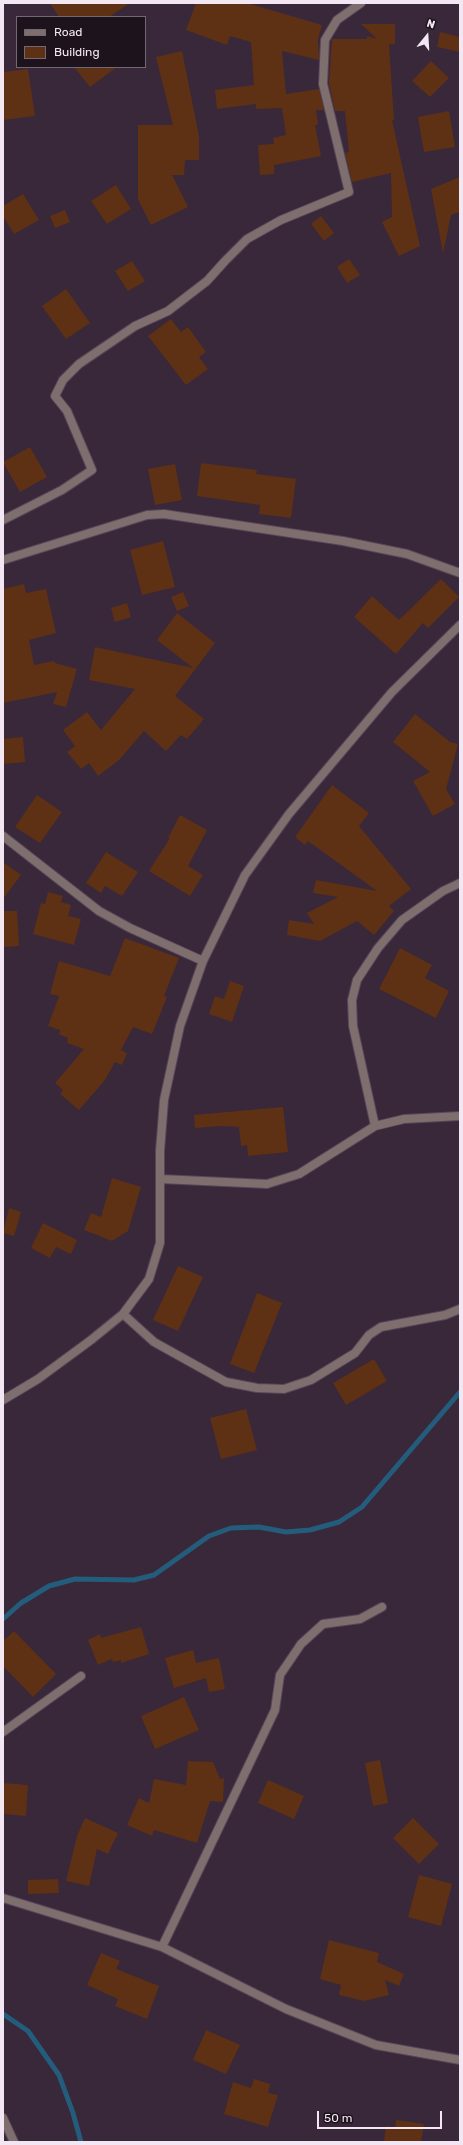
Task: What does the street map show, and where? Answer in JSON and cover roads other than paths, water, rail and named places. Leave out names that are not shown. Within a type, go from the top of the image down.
[{"type":"street","points":[[3,520],[62,490],[92,470],[67,411],[54,396],[63,380],[74,369],[135,326],[168,311],[207,281],[225,261],[248,240],[281,220],[349,192],[323,84],[325,40],[337,20],[360,3]]},
{"type":"street","points":[[3,560],[147,515],[164,514],[343,541],[407,554],[460,573]]},
{"type":"street","points":[[3,1400],[38,1379],[91,1340],[123,1314],[148,1279],[160,1243],[160,1151],[164,1100],[180,1026],[203,961],[245,875],[289,814],[392,692],[460,625]]},
{"type":"street","points":[[3,836],[99,911],[130,928],[203,961]]},
{"type":"street","points":[[376,1126],[353,1026],[352,1000],[357,980],[378,948],[402,920],[443,891],[460,883]]},
{"type":"street","points":[[161,1179],[267,1184],[299,1174],[376,1126],[404,1119],[460,1116]]},
{"type":"street","points":[[123,1314],[154,1342],[226,1382],[256,1388],[284,1389],[311,1380],[355,1352],[369,1335],[381,1327],[445,1315],[460,1309]]},
{"type":"street","points":[[162,1947],[275,1710],[280,1675],[301,1644],[322,1624],[360,1619],[382,1607]]},
{"type":"street","points":[[3,1732],[81,1676]]},
{"type":"street","points":[[3,1898],[162,1947],[286,2010],[376,2045],[460,2060]]},
{"type":"street","points":[[3,2118],[14,2142]]},
{"type":"waterway","points":[[3,1619],[21,1603],[49,1586],[75,1579],[134,1580],[154,1575],[209,1536],[231,1528],[259,1527],[286,1532],[310,1530],[339,1522],[362,1507],[460,1392]]},
{"type":"waterway","points":[[3,2014],[28,2031],[59,2075],[73,2113],[81,2142]]}]
